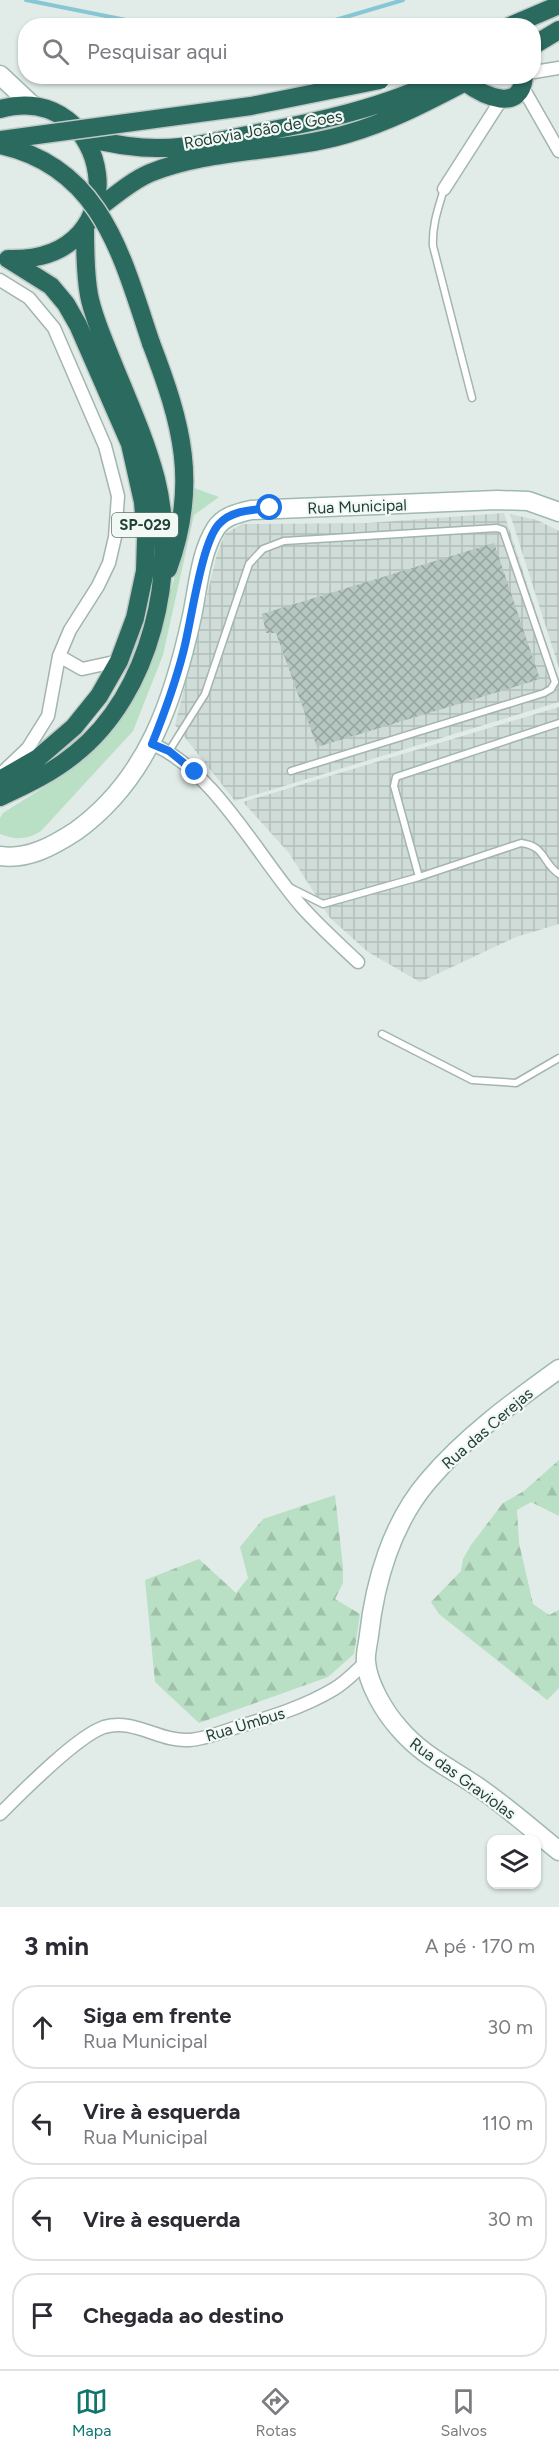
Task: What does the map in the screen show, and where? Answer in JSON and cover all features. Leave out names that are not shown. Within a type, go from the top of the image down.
[{"type":"highway","points":[[529,18],[559,5]]},
{"type":"highway","points":[[541,26],[559,15]]},
{"type":"highway","points":[[541,41],[559,30]]},
{"type":"highway","points":[[0,140],[251,106],[356,84]]},
{"type":"highway","name":"Rodovia João de Goes","points":[[85,138],[125,146],[162,148],[212,142],[336,117],[436,84]]},
{"type":"highway","name":"Rodovia João de Goes","points":[[4,258],[29,259],[49,255],[67,245],[89,220],[149,174],[187,162],[348,134],[405,112],[453,84]]},
{"type":"highway","points":[[470,84],[478,91],[501,100],[517,94],[523,84]]},
{"type":"highway","points":[[0,109],[10,106],[33,106],[58,114],[85,138],[98,170],[98,191],[89,220]]},
{"type":"highway","points":[[0,145],[43,160],[68,176],[87,195],[114,238],[170,392],[186,469],[181,527],[162,588]]},
{"type":"highway","name":"SP-029","points":[[0,797],[44,776],[76,753],[123,699],[152,636],[162,588],[164,528],[156,480],[145,443],[95,320],[89,294],[89,220]]},
{"type":"highway","name":"SP-029","points":[[0,778],[38,758],[74,726],[99,696],[119,661],[135,618],[145,571],[146,538],[143,502],[130,444],[78,325],[66,304],[51,286],[4,258]]},
{"type":"main road","points":[[0,75],[33,106]]},
{"type":"main road","name":"Rua Municipal","points":[[2,855],[20,857],[45,849],[93,819],[124,783],[160,748],[201,568],[212,535],[226,518],[251,510],[497,500],[528,501],[559,512]]},
{"type":"main road","name":"Rua das Cerejas","points":[[366,1662],[371,1615],[382,1568],[398,1527],[427,1482],[466,1442],[559,1369]]},
{"type":"main road","name":"Rua das Graviolas","points":[[366,1662],[373,1686],[396,1725],[411,1741],[443,1767],[480,1788],[559,1851]]},
{"type":"street","points":[[541,71],[559,68]]},
{"type":"street","points":[[525,84],[559,151]]},
{"type":"street","points":[[444,189],[501,100]]},
{"type":"street","points":[[0,280],[29,298],[54,328],[105,446],[117,486],[118,516],[109,563],[98,586],[70,630],[59,656],[48,716],[28,747],[0,778]]},
{"type":"street","points":[[59,656],[82,669],[119,661]]},
{"type":"street","points":[[160,748],[195,772],[247,834],[302,907],[358,962]]},
{"type":"street","name":"Rua Umbus","points":[[0,1815],[52,1764],[103,1727],[116,1725],[133,1727],[168,1738],[189,1740],[209,1736],[283,1714],[311,1702],[336,1688],[366,1662]]},
{"type":"lane","points":[[444,189],[432,231],[433,246],[472,398]]},
{"type":"lane","points":[[160,748],[205,694],[249,564],[263,549],[284,541],[496,528],[503,530],[555,682],[551,689],[291,771]]},
{"type":"lane","points":[[419,877],[394,786],[396,777],[559,723]]},
{"type":"lane","points":[[286,885],[323,904],[419,877],[521,843],[532,844],[543,853],[550,869],[559,874]]},
{"type":"lane","points":[[382,1034],[472,1080],[516,1083],[559,1058]]},
{"type":"shaded area","points":[[504,513],[559,682],[559,702],[235,801],[175,725],[217,554],[225,534],[242,524],[368,523]]},
{"type":"shaded area","points":[[510,514],[537,520],[559,531],[559,668]]},
{"type":"shaded area","points":[[559,707],[559,924],[516,937],[420,982],[368,952],[330,918],[289,853],[243,802]]},
{"type":"green space","points":[[194,488],[219,497],[194,515],[163,655],[133,731],[41,831],[21,838],[0,834],[0,818],[3,813],[68,772],[120,720],[153,654],[176,572]]},
{"type":"green space","points":[[559,1460],[559,1516],[531,1502],[517,1510],[519,1543],[533,1604],[549,1615],[559,1610],[559,1688],[547,1700],[439,1614],[431,1602],[461,1571],[463,1559],[471,1545],[503,1503],[524,1491]]},
{"type":"green space","points":[[335,1495],[343,1583],[335,1599],[360,1614],[354,1654],[328,1677],[199,1723],[155,1682],[145,1580],[199,1559],[236,1593],[248,1578],[240,1547],[263,1519]]},
{"type":"building","points":[[494,543],[540,679],[317,747],[276,633],[266,633],[262,614]]},
{"type":"waterway","points":[[26,0],[116,18]]},
{"type":"waterway","points":[[342,18],[403,0]]},
{"type":"route","points":[[195,772],[169,751],[152,744],[173,689],[192,615],[201,568],[212,535],[220,523],[234,514],[270,508]]}]
